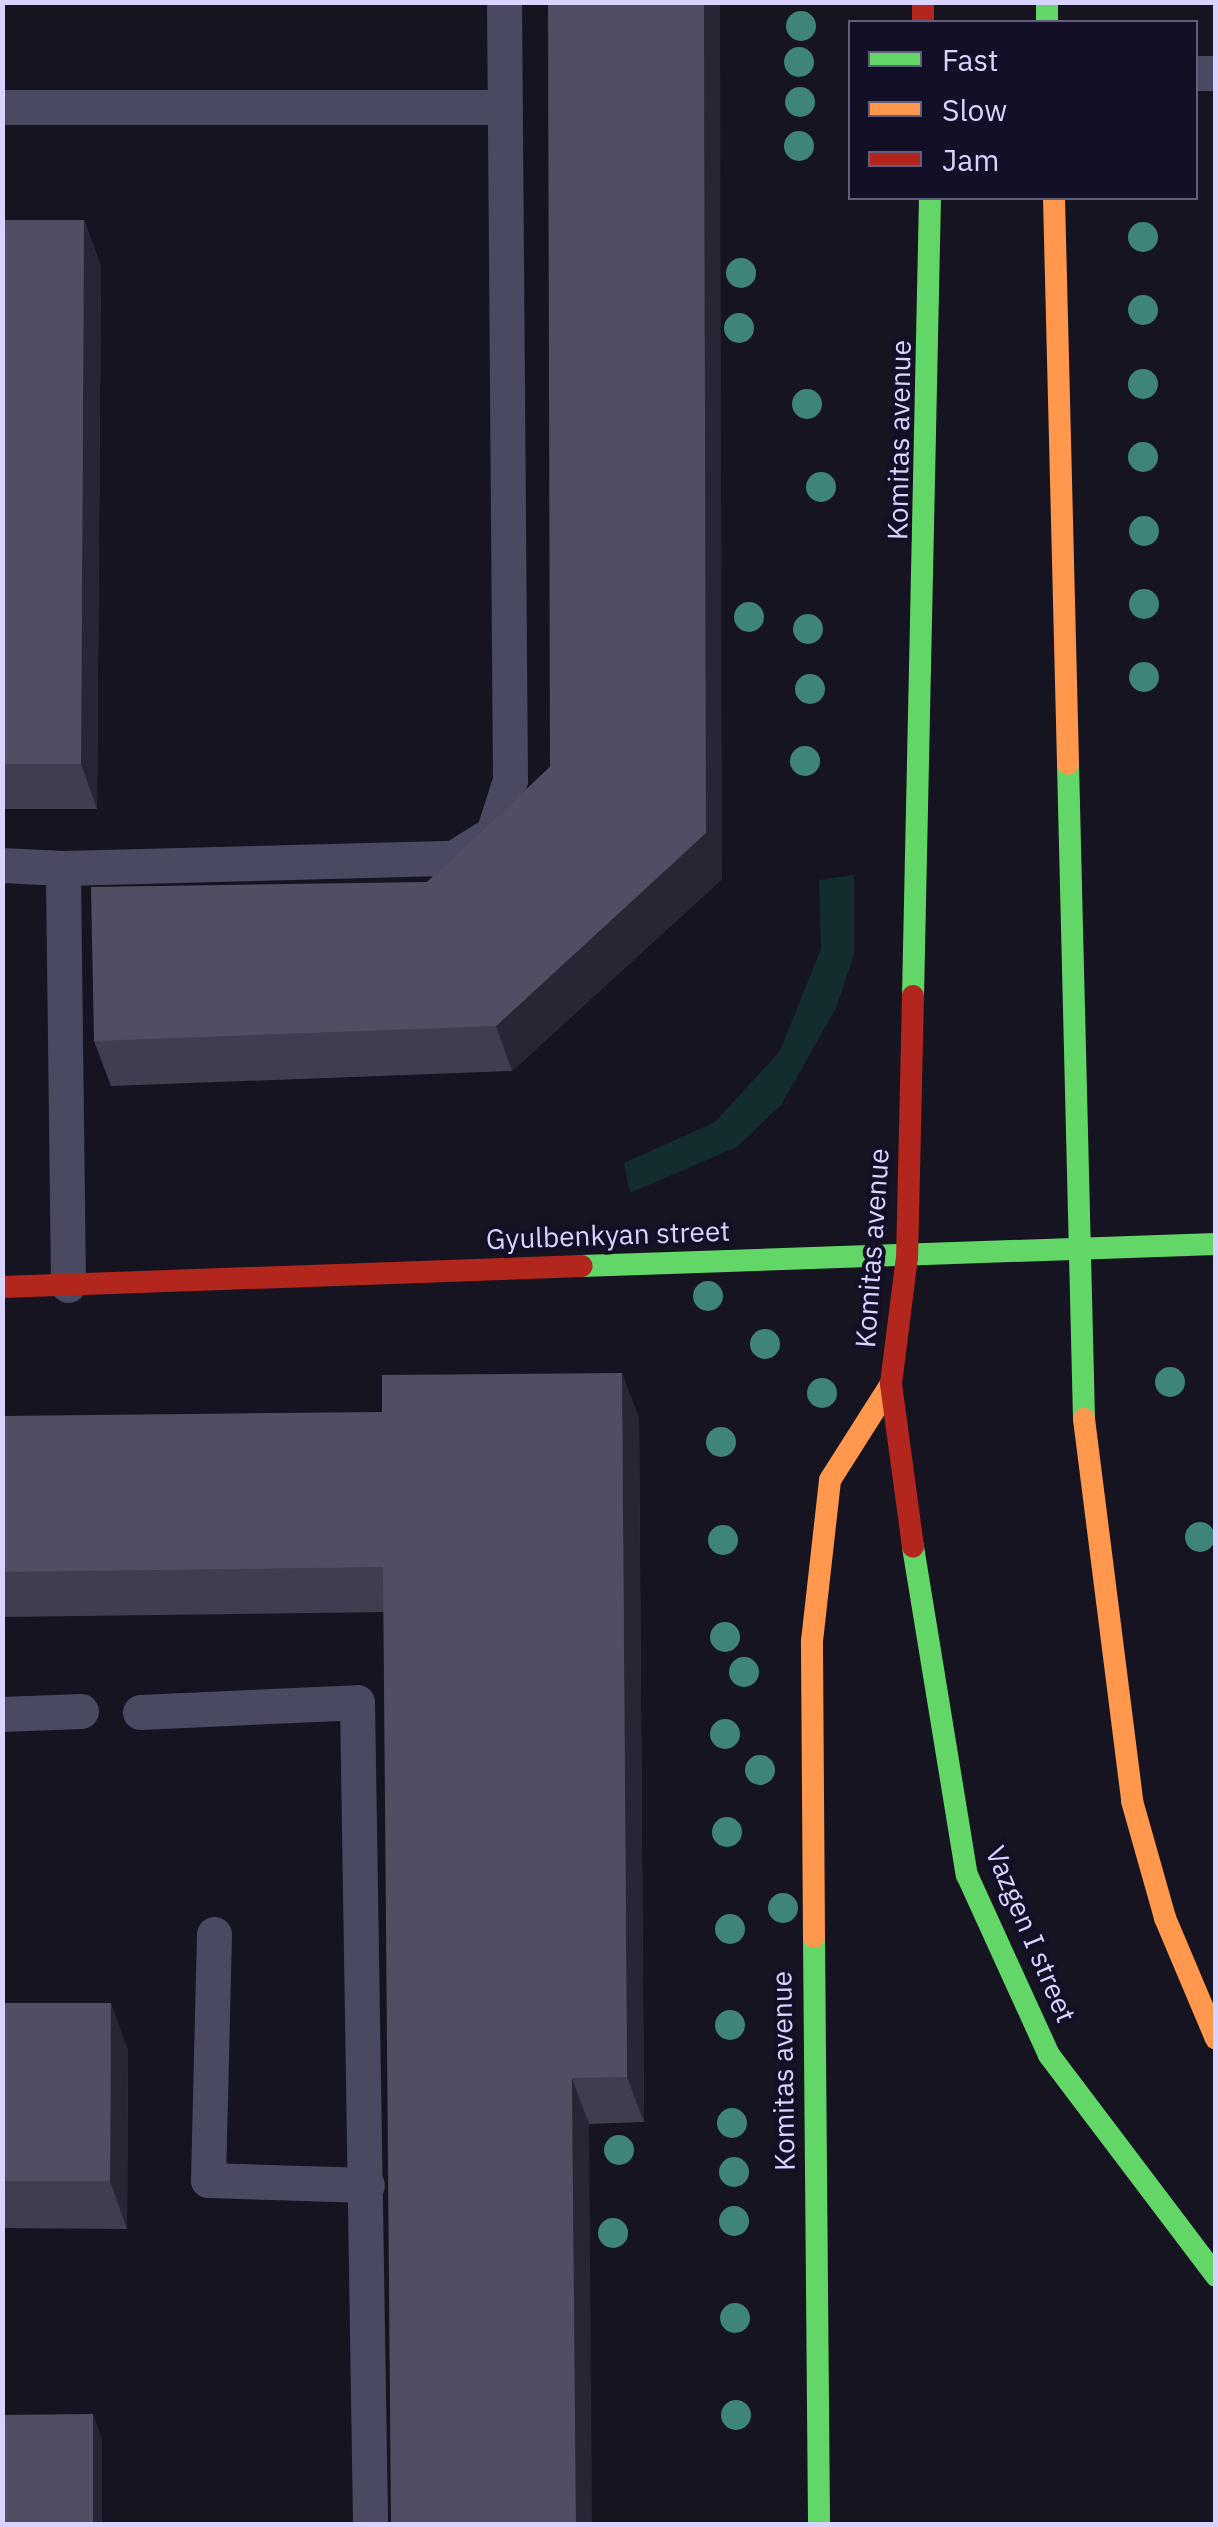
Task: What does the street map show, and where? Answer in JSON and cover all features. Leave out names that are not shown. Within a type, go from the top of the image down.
[{"type":"main road","name":"Komitas avenue","points":[[819,2524],[812,1641],[830,1480],[891,1384],[907,1257],[930,200]]},
{"type":"main road","points":[[1054,200],[1076,1246],[1103,1637],[1160,1901],[1216,2039]]},
{"type":"main road","name":"Gyulbenkyan street","points":[[2,1287],[1216,1244]]},
{"type":"main road","name":"Vazgen I street","points":[[891,1384],[967,1875],[1049,2055],[1216,2276]]},
{"type":"lane","points":[[2,866],[63,868],[453,858],[493,833],[510,780],[504,2]]},
{"type":"lane","points":[[2,107],[505,107]]},
{"type":"lane","points":[[63,868],[68,1285]]},
{"type":"lane","points":[[140,1712],[357,1702],[370,2524]]},
{"type":"lane","points":[[2,1714],[82,1712]]},
{"type":"lane","points":[[214,1934],[208,2180],[367,2185]]},
{"type":"green space","points":[[854,875],[854,954],[836,1008],[781,1105],[737,1147],[630,1193],[624,1163],[715,1122],[780,1051],[821,949],[819,880]]},
{"type":"building","points":[[548,2],[704,2],[706,833],[496,1026],[94,1041],[91,887],[427,882],[550,767]]},
{"type":"building","points":[[2,220],[84,220],[81,764],[2,764]]},
{"type":"building","points":[[622,1373],[627,2077],[572,2078],[576,2524],[391,2524],[383,1567],[2,1572],[2,1416],[382,1412],[382,1375]]},
{"type":"building","points":[[2,2003],[111,2003],[110,2181],[2,2181]]},
{"type":"building","points":[[93,2414],[93,2524],[2,2524],[2,2415]]},
{"type":"traffic: fast","points":[[1047,2],[1047,20]]},
{"type":"traffic: fast","points":[[913,996],[930,200]]},
{"type":"traffic: fast","points":[[1068,764],[1084,1419]]},
{"type":"traffic: fast","points":[[582,1266],[1216,1244]]},
{"type":"traffic: fast","points":[[913,1547],[967,1875],[1049,2055],[1216,2276]]},
{"type":"traffic: fast","points":[[814,1937],[819,2524]]},
{"type":"traffic: slow","points":[[1054,200],[1068,764]]},
{"type":"traffic: slow","points":[[814,1937],[812,1641],[830,1480],[891,1384]]},
{"type":"traffic: slow","points":[[1084,1419],[1132,1801],[1165,1918],[1216,2039]]},
{"type":"traffic: jam","points":[[923,2],[923,20]]},
{"type":"traffic: jam","points":[[913,996],[907,1257],[891,1384],[913,1547]]},
{"type":"traffic: jam","points":[[2,1287],[582,1266]]}]
